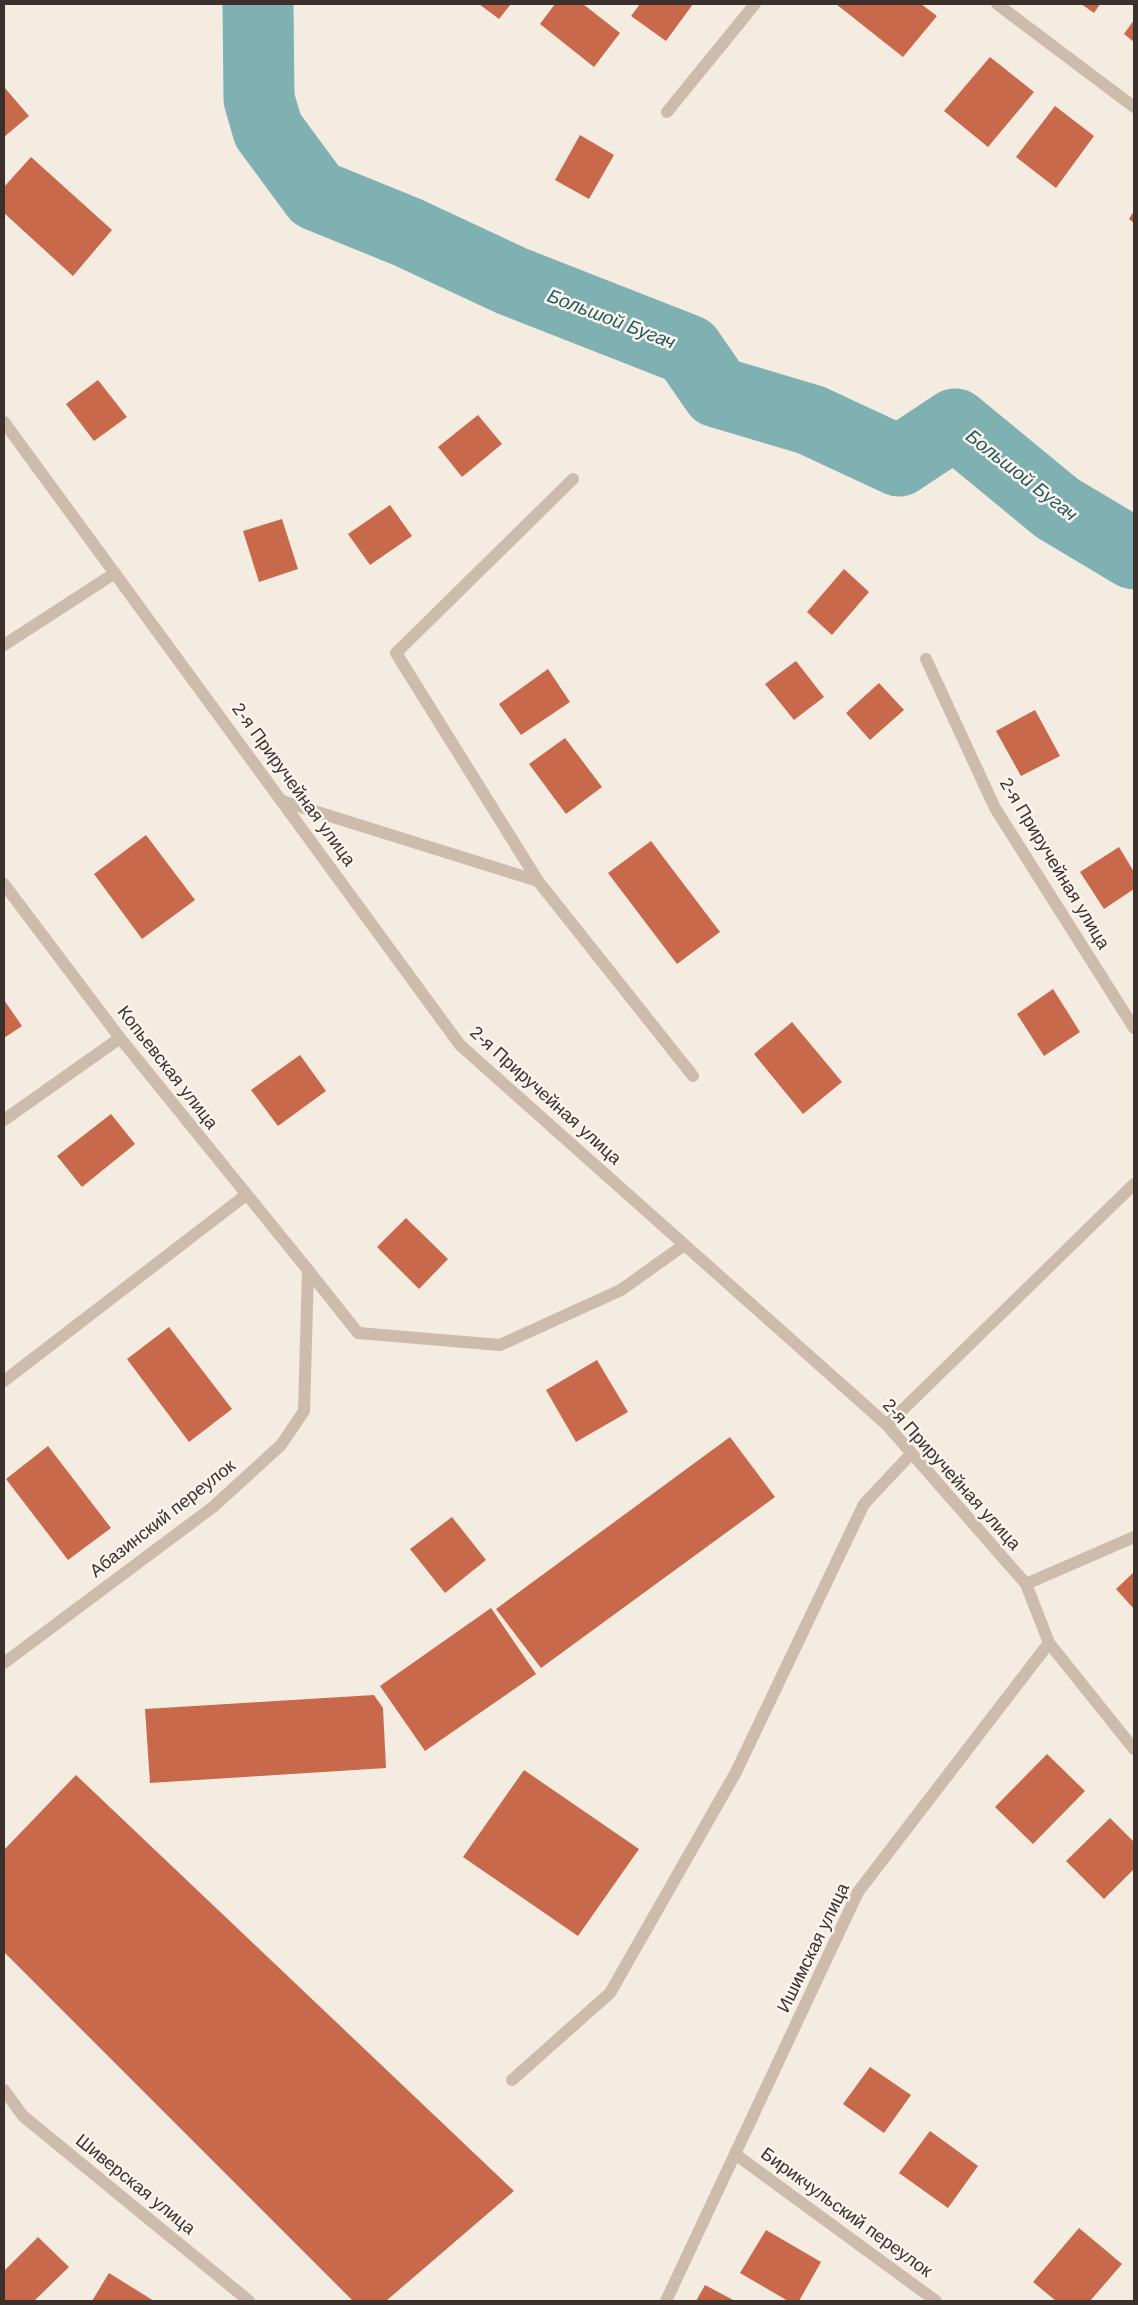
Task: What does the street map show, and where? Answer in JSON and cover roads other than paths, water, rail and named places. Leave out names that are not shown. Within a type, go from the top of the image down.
[{"type":"street","points":[[667,112],[756,4]]},
{"type":"street","points":[[997,4],[1134,107]]},
{"type":"street","name":"2-я Приручейная улица","points":[[4,422],[460,1045],[887,1425],[1026,1584],[1049,1643],[1134,1749]]},
{"type":"street","points":[[573,479],[396,653],[538,881],[693,1076]]},
{"type":"street","points":[[4,645],[116,573]]},
{"type":"street","name":"2-я Приручейная улица","points":[[926,658],[996,808],[1134,1028]]},
{"type":"street","points":[[282,801],[538,881]]},
{"type":"street","name":"Копьевская улица","points":[[4,884],[120,1038],[308,1270]]},
{"type":"street","points":[[4,1120],[120,1038]]},
{"type":"street","points":[[887,1425],[1134,1184]]},
{"type":"street","points":[[4,1381],[246,1195]]},
{"type":"street","points":[[308,1270],[358,1333],[500,1345],[621,1290],[684,1245]]},
{"type":"street","name":"Абазинский переулок","points":[[4,1663],[212,1507],[281,1445],[304,1411],[308,1270]]},
{"type":"street","points":[[512,2080],[610,1992],[736,1772],[864,1504],[911,1454]]},
{"type":"street","points":[[1026,1584],[1134,1538]]},
{"type":"street","name":"Ишимская улица","points":[[666,2301],[858,1892],[1049,1643]]},
{"type":"street","name":"Шиверская улица","points":[[4,2090],[23,2116],[249,2301]]},
{"type":"street","name":"Бирикчульский переулок","points":[[736,2154],[936,2301]]},
{"type":"waterway","name":"Большой Бугач","points":[[258,4],[259,99],[268,130],[316,195],[407,232],[512,281],[688,350],[717,392],[811,420],[899,461],[955,424],[1057,508],[1134,554]]}]
